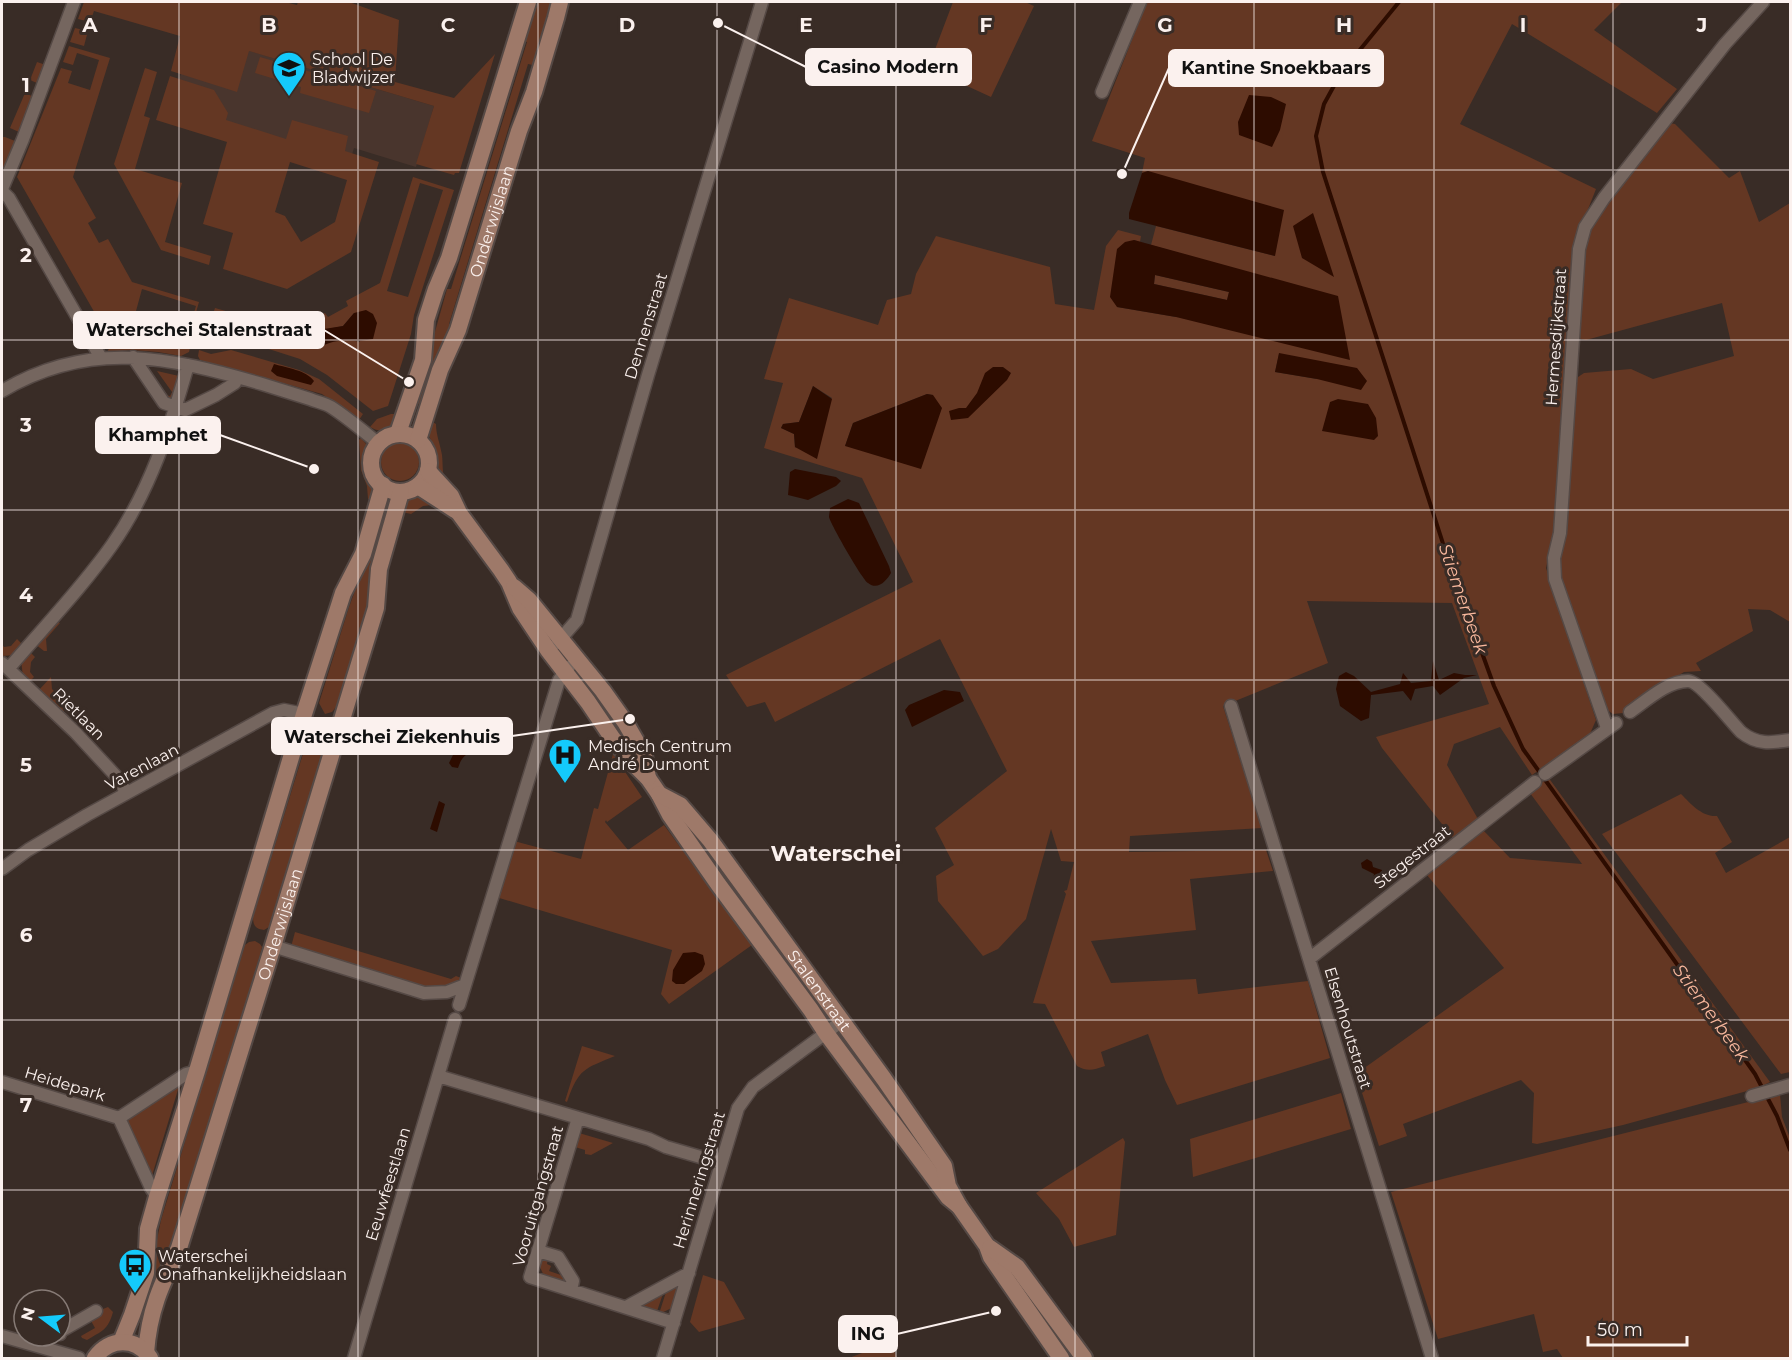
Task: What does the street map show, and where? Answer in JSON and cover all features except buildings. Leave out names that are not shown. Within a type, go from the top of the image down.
[{"type":"main road","name":"Onderwijslaan","points":[[398,434],[423,360],[426,320],[449,258],[528,2]]},
{"type":"main road","name":"Onderwijslaan","points":[[418,440],[440,370],[458,330],[519,131],[534,92],[560,2]]},
{"type":"main road","points":[[398,434],[409,435],[418,440],[426,448],[429,459],[428,471],[424,479],[418,486],[401,492],[382,486],[372,470],[371,461],[378,443],[387,436],[398,434]]},
{"type":"main road","name":"Stalenstraat","points":[[428,471],[451,496],[459,513],[509,582],[528,600],[555,645],[564,671],[627,756],[648,778],[670,815],[826,1034],[948,1197],[959,1206]]},
{"type":"main road","points":[[96,1359],[100,1352],[109,1345],[121,1342],[146,1273],[148,1229],[157,1197],[304,714],[343,593],[363,554],[382,486]]},
{"type":"main road","name":"Stalenstraat","points":[[418,486],[459,513]]},
{"type":"main road","name":"Onderwijslaan","points":[[148,1356],[148,1327],[157,1298],[179,1248],[277,947],[376,608],[379,569],[401,492]]},
{"type":"main road","name":"Stalenstraat","points":[[555,645],[577,660],[625,722],[644,755],[648,778]]},
{"type":"main road","name":"Stalenstraat","points":[[659,794],[680,805],[710,840],[884,1079],[944,1166],[948,1186],[987,1246],[991,1257],[1061,1359]]},
{"type":"main road","points":[[869,1090],[884,1079]]},
{"type":"main road","name":"Stalenstraat","points":[[987,1246],[1017,1267],[1084,1359]]},
{"type":"main road","name":"Onderwijslaan","points":[[121,1342],[139,1346],[148,1356]]},
{"type":"street","points":[[74,2],[2,190],[9,198],[101,358]]},
{"type":"street","name":"Dennenstraat","points":[[555,645],[577,620],[645,386],[762,2]]},
{"type":"street","points":[[1102,92],[1140,2]]},
{"type":"street","name":"Hermesdijkstraat","points":[[1545,774],[1611,725],[1555,579],[1554,558],[1560,533],[1579,249],[1585,227],[1604,198],[1725,44],[1763,2]]},
{"type":"street","points":[[134,357],[164,404],[185,410],[235,383],[236,377]]},
{"type":"street","points":[[2,391],[18,381],[50,369],[101,358],[160,359],[236,377],[330,406],[378,443]]},
{"type":"street","points":[[5,665],[88,577],[113,544],[132,512],[164,446],[188,365]]},
{"type":"street","points":[[459,1005],[559,680],[564,671],[577,660]]},
{"type":"street","name":"Rietlaan","points":[[5,665],[75,732],[115,775],[127,793]]},
{"type":"street","points":[[1630,712],[1663,689],[1677,682],[1690,680],[1700,686],[1749,739],[1774,743],[1791,740]]},
{"type":"street","name":"Elsenhoutstraat","points":[[1232,706],[1432,1359]]},
{"type":"street","name":"Varenlaan","points":[[2,869],[54,834],[273,713],[284,710],[304,714]]},
{"type":"street","name":"Stegestraat","points":[[1309,958],[1534,782]]},
{"type":"street","points":[[277,947],[424,993],[447,992],[465,985]]},
{"type":"street","name":"Eeuwfeestlaan","points":[[354,1359],[455,1018]]},
{"type":"street","name":"Herinneringstraat","points":[[663,1359],[738,1108],[753,1087],[842,1021]]},
{"type":"street","points":[[157,1197],[150,1188],[119,1118],[186,1074],[197,1071]]},
{"type":"street","name":"Vooruitgangstraat","points":[[438,1076],[721,1163]]},
{"type":"street","name":"Heidepark","points":[[2,1082],[119,1118]]},
{"type":"street","points":[[1754,1095],[1784,1087]]},
{"type":"street","name":"Vooruitgangstraat","points":[[578,1118],[530,1277],[674,1323]]},
{"type":"street","points":[[538,1251],[558,1257],[573,1281],[571,1290]]},
{"type":"street","points":[[626,1307],[689,1273]]},
{"type":"street","points":[[72,1325],[96,1311]]},
{"type":"street","points":[[2,1336],[54,1355],[79,1359]]},
{"type":"shaded area","points":[[84,2],[285,2],[297,5],[298,2],[349,2],[399,20],[395,82],[454,98],[495,54],[459,173],[454,175],[416,164],[434,106],[249,51],[237,92],[171,71],[180,36],[94,11],[90,22],[78,19]]},
{"type":"shaded area","points":[[535,2],[552,2],[533,65],[528,64],[449,324],[453,325],[425,406],[415,403],[447,289],[451,289],[527,42],[523,41]]},
{"type":"shaded area","points":[[953,2],[1025,2],[1034,6],[991,97],[928,68]]},
{"type":"shaded area","points":[[1147,2],[1622,2],[1594,30],[1677,89],[1657,113],[1512,24],[1460,124],[1596,189],[1579,232],[1556,523],[1546,568],[1596,720],[1589,736],[1532,775],[1500,727],[1454,744],[1447,765],[1478,819],[1453,838],[1382,748],[1376,737],[1489,704],[1452,603],[1307,601],[1328,663],[1223,706],[1262,828],[1130,836],[1129,852],[1266,850],[1273,871],[1190,879],[1196,930],[1091,941],[1111,983],[1196,979],[1198,994],[1308,981],[1330,1058],[1177,1105],[1148,1034],[1101,1052],[1105,1066],[1084,1069],[1077,1066],[1045,1004],[1033,1003],[1074,862],[1061,861],[1051,829],[1026,919],[998,949],[983,956],[938,901],[936,876],[954,865],[935,828],[1007,771],[940,639],[775,722],[765,702],[747,707],[726,675],[913,582],[862,478],[764,448],[783,383],[764,379],[789,298],[878,325],[887,300],[911,294],[916,274],[936,236],[1050,267],[1055,304],[1094,310],[1106,246],[1118,230],[1141,236],[1140,242],[1134,240],[1117,307],[1176,317],[1338,299],[1151,245],[1156,226],[1275,256],[1148,171],[1142,173],[1145,158],[1092,141]],"holes":[[[1279,354],[1317,379],[1275,372]],[[813,386],[832,398],[795,448],[794,434],[781,428],[783,424],[799,422]],[[927,394],[933,395],[845,446],[853,423]]]},
{"type":"shaded area","points":[[75,28],[88,31],[84,46],[70,42]]},
{"type":"shaded area","name":"School De Bladwijzer","points":[[193,34],[434,106],[416,167],[354,148],[347,170],[168,116]]},
{"type":"shaded area","points":[[69,46],[110,58],[73,177],[96,218],[88,223],[99,243],[108,239],[132,282],[199,302],[189,337],[150,330],[121,330],[108,336],[17,177],[61,68],[72,71],[68,83],[90,90],[99,60],[77,53],[73,65],[63,62]],"holes":[[[142,289],[196,306],[190,326],[136,311]]]},
{"type":"shaded area","points":[[260,57],[376,91],[369,113],[300,93],[301,87],[255,73]]},
{"type":"shaded area","points":[[37,62],[46,65],[39,84],[30,80]]},
{"type":"shaded area","points":[[145,68],[157,72],[144,116],[150,118],[135,169],[182,183],[165,242],[211,256],[209,265],[161,250],[114,164]]},
{"type":"shaded area","points":[[170,76],[214,90],[228,113],[226,120],[286,139],[292,120],[348,136],[345,151],[379,162],[351,252],[287,289],[223,269],[233,233],[203,224],[227,142],[156,120]],"holes":[[[290,162],[347,180],[335,222],[301,242],[285,216],[275,212]]]},
{"type":"shaded area","points":[[25,93],[34,97],[19,132],[10,128]]},
{"type":"shaded area","points":[[1249,95],[1271,97],[1286,104],[1280,130],[1272,147],[1239,135],[1238,122]]},
{"type":"shaded area","points":[[1669,123],[1675,124],[1729,178],[1740,171],[1759,222],[1790,203],[1790,622],[1770,610],[1748,609],[1753,631],[1696,663],[1701,671],[1684,672],[1629,706],[1623,713],[1613,714],[1606,709],[1559,578],[1575,379],[1584,373],[1631,369],[1653,379],[1734,356],[1722,303],[1586,340],[1577,338],[1586,238],[1596,216]]},
{"type":"shaded area","points":[[2,137],[15,141],[4,171],[2,170]]},
{"type":"shaded area","points":[[1148,171],[1284,210],[1275,256],[1129,219],[1142,173]]},
{"type":"shaded area","points":[[413,177],[454,190],[388,406],[373,411],[327,375],[300,359],[231,337],[213,342],[204,340],[215,308],[293,330],[325,313],[328,317],[348,306],[346,301],[380,283]],"holes":[[[420,183],[443,190],[408,297],[387,291]],[[354,313],[360,342],[346,339],[329,342],[328,329],[343,326]]]},
{"type":"shaded area","points":[[1313,213],[1334,277],[1302,258],[1293,226]]},
{"type":"shaded area","points":[[1134,240],[1338,296],[1350,360],[1176,317],[1117,307],[1110,297],[1117,249],[1125,242]],"holes":[[[1155,275],[1229,292],[1227,300],[1154,284]]]},
{"type":"shaded area","points":[[1155,275],[1229,292],[1227,300],[1154,284]]},
{"type":"shaded area","points":[[366,310],[373,314],[377,323],[373,339],[334,342],[319,348],[306,345],[305,339],[311,331],[343,326],[354,313]]},
{"type":"shaded area","points":[[136,339],[173,343],[190,348],[189,352],[181,356],[132,350],[108,352],[117,341]]},
{"type":"shaded area","points":[[145,342],[172,348],[122,348],[121,345]]},
{"type":"shaded area","points":[[199,350],[211,354],[231,350],[299,370],[319,379],[363,414],[359,420],[322,394],[200,360]]},
{"type":"shaded area","points":[[1279,353],[1357,368],[1367,381],[1361,390],[1275,372]]},
{"type":"shaded area","points":[[274,364],[301,372],[314,381],[311,385],[277,376],[271,371]]},
{"type":"shaded area","points":[[993,367],[1003,367],[1011,373],[1007,380],[968,418],[951,420],[949,411],[966,408],[977,393],[985,373]]},
{"type":"shaded area","points":[[157,371],[179,376],[172,399],[168,400],[162,394],[170,396],[172,392]]},
{"type":"shaded area","points":[[813,386],[832,399],[817,459],[795,447],[794,434],[781,428],[783,424],[799,422]]},
{"type":"shaded area","points":[[927,394],[933,395],[942,408],[921,469],[845,446],[853,423]]},
{"type":"shaded area","points":[[1338,399],[1368,404],[1376,418],[1378,436],[1374,440],[1322,431],[1330,402]]},
{"type":"shaded area","points":[[397,414],[394,428],[376,430],[370,427],[377,419]]},
{"type":"shaded area","points":[[431,421],[436,424],[445,481],[439,475],[437,453],[429,436]]},
{"type":"shaded area","points":[[361,438],[366,444],[368,472],[375,494],[374,502],[368,499],[367,486],[361,470],[359,440]]},
{"type":"shaded area","points":[[400,443],[407,444],[413,449],[418,455],[418,469],[413,475],[407,480],[400,481],[393,480],[387,475],[382,469],[381,462],[382,455],[387,449],[393,444]]},
{"type":"shaded area","points":[[795,469],[836,477],[841,481],[836,486],[808,500],[788,495],[790,472]]},
{"type":"shaded area","points":[[419,496],[434,501],[432,505],[423,506],[411,514],[402,512],[408,501]]},
{"type":"shaded area","points":[[848,499],[859,503],[889,566],[891,573],[879,585],[872,585],[865,579],[847,552],[829,517],[830,508]]},
{"type":"shaded area","points":[[379,518],[390,521],[364,617],[336,707],[332,712],[325,714],[319,703]]},
{"type":"shaded area","points":[[58,622],[60,623],[46,639],[47,651],[44,651],[35,644]]},
{"type":"shaded area","points":[[17,639],[24,646],[16,655],[2,656],[2,644],[4,647],[11,646]]},
{"type":"shaded area","points":[[29,651],[35,657],[31,662],[30,672],[34,677],[29,682],[23,677],[21,660]]},
{"type":"shaded area","points":[[1433,661],[1439,680],[1454,673],[1477,675],[1464,678],[1440,695],[1433,686],[1415,689],[1411,701],[1403,691],[1371,695],[1369,718],[1361,721],[1340,706],[1336,689],[1339,676],[1346,672],[1354,676],[1371,692],[1400,684],[1403,673],[1411,683],[1431,681]]},
{"type":"shaded area","points":[[51,677],[52,689],[69,707],[62,713],[38,691]]},
{"type":"shaded area","points":[[944,690],[960,692],[964,701],[912,727],[905,710],[909,705]]},
{"type":"shaded area","points":[[316,730],[323,735],[326,744],[269,927],[264,930],[258,929],[253,922],[253,917],[309,734]]},
{"type":"shaded area","points":[[479,734],[487,735],[483,748],[464,756],[458,768],[452,767],[449,763],[453,755],[459,753],[462,743],[474,741]]},
{"type":"shaded area","points":[[613,754],[642,797],[605,822],[628,850],[664,825],[752,945],[669,1004],[661,994],[672,950],[496,897],[514,841],[581,859],[594,808],[598,809]]},
{"type":"shaded area","points":[[1548,777],[1770,1082],[1758,1088],[1623,1125],[1537,1144],[1532,1143],[1534,1093],[1521,1080],[1403,1124],[1407,1136],[1379,1146],[1356,1074],[1504,968],[1427,875],[1483,830],[1510,858],[1582,864],[1530,793]]},
{"type":"shaded area","points":[[1681,794],[1702,812],[1717,816],[1732,842],[1715,853],[1726,873],[1790,837],[1790,1072],[1781,1074],[1602,834]]},
{"type":"shaded area","points":[[439,801],[445,804],[437,832],[430,829]]},
{"type":"shaded area","points":[[1367,859],[1372,862],[1373,867],[1382,870],[1378,886],[1372,884],[1374,874],[1362,868],[1361,863]]},
{"type":"shaded area","points":[[295,932],[451,979],[456,976],[464,979],[452,988],[428,990],[291,947]]},
{"type":"shaded area","points":[[255,941],[262,947],[260,955],[170,1251],[147,1317],[137,1314],[150,1274],[161,1220],[245,945]]},
{"type":"shaded area","points":[[695,952],[703,955],[705,964],[702,971],[684,984],[676,984],[672,981],[673,970],[683,953]]},
{"type":"shaded area","points":[[582,1046],[615,1056],[584,1071],[575,1082],[567,1102],[565,1101]]},
{"type":"shaded area","points":[[180,1083],[151,1179],[126,1126],[129,1115]]},
{"type":"shaded area","points":[[1341,1093],[1351,1129],[1193,1177],[1190,1139]]},
{"type":"shaded area","points":[[1780,1094],[1782,1117],[1790,1138],[1790,1358],[1563,1358],[1557,1349],[1543,1352],[1534,1314],[1438,1339],[1391,1192]]},
{"type":"shaded area","points":[[579,1133],[613,1143],[591,1155],[585,1154],[585,1150],[575,1147]]},
{"type":"shaded area","points":[[1123,1138],[1125,1142],[1116,1235],[1074,1247],[1059,1219],[1036,1193]]},
{"type":"shaded area","points":[[539,1256],[548,1258],[547,1264],[551,1266],[549,1271],[567,1277],[568,1284],[546,1280],[537,1261]]},
{"type":"shaded area","points":[[703,1275],[724,1282],[745,1319],[699,1332],[690,1322]]},
{"type":"shaded area","points":[[684,1280],[676,1306],[659,1314],[666,1292]]},
{"type":"shaded area","points":[[664,1291],[656,1314],[633,1307]]},
{"type":"shaded area","points":[[108,1307],[113,1312],[107,1326],[87,1340],[82,1338],[81,1336],[95,1328],[90,1319],[98,1311]]},
{"type":"shaded area","points":[[891,1342],[897,1358],[849,1358]]},
{"type":"waterway","name":"Stiemerbeek","points":[[1399,2],[1341,73],[1324,104],[1316,136],[1323,172],[1448,559],[1494,686],[1523,749],[1755,1074],[1777,1116],[1790,1150]]},
{"type":"place","name":"Casino Modern","points":[[718,23]]},
{"type":"place","name":"School De Bladwijzer","points":[[289,97]]},
{"type":"place","name":"Kantine Snoekbaars","points":[[1122,174]]},
{"type":"place","name":"Waterschei Stalenstraat","points":[[409,382]]},
{"type":"place","name":"Khamphet","points":[[314,469]]},
{"type":"place","name":"Waterschei Ziekenhuis","points":[[630,719]]},
{"type":"place","name":"Medisch Centrum André Dumont","points":[[565,784]]},
{"type":"place","name":"Waterschei Onafhankelijkheidslaan","points":[[135,1294]]},
{"type":"place","name":"ING","points":[[996,1311]]},
{"type":"district","name":"Waterschei","points":[[836,853]]}]
